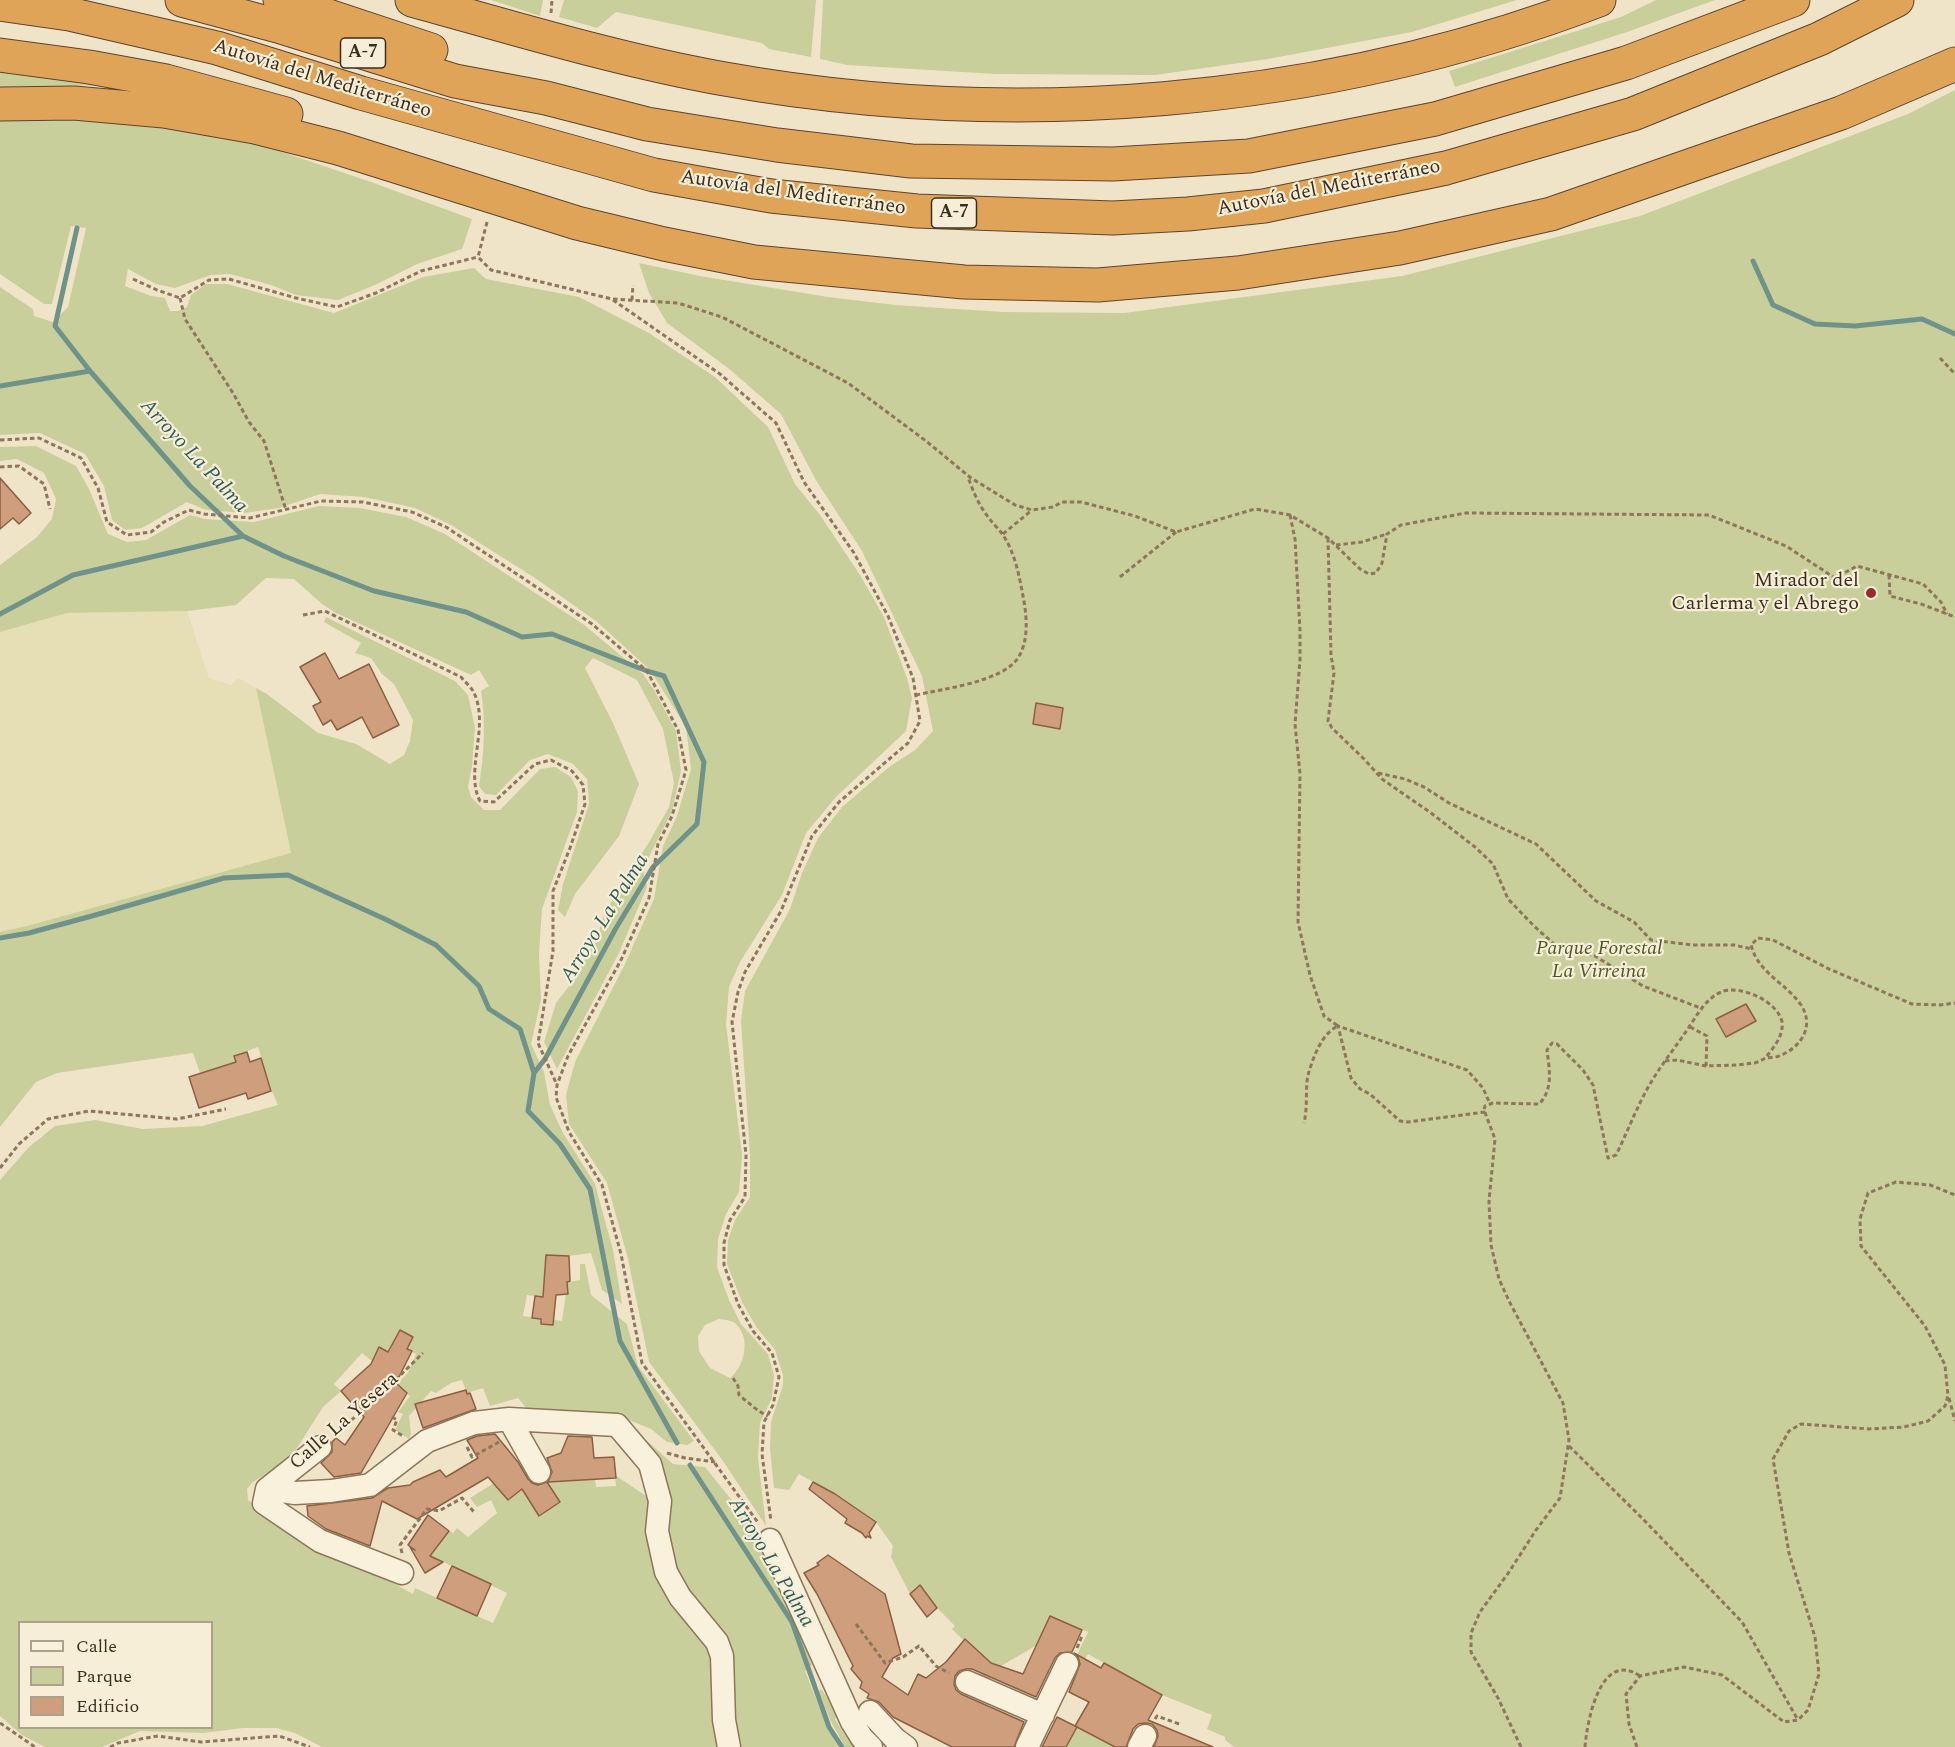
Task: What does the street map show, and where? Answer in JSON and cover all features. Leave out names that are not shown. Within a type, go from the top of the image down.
[{"type":"highway","name":"Autovía del Mediterráneo","points":[[182,0],[278,26],[455,81],[546,98],[647,124],[777,145],[911,161],[1113,164],[1249,156],[1436,119],[1626,63],[1793,0]]},
{"type":"highway","points":[[280,0],[448,56],[546,98]]},
{"type":"highway","points":[[412,0],[653,65],[720,78],[818,93],[901,101],[1012,105],[1106,102],[1206,95],[1288,83],[1398,61],[1469,43],[1599,0]]},
{"type":"highway","name":"Autovía del Mediterráneo","points":[[0,4],[69,14],[217,48],[361,93],[654,175],[771,196],[917,211],[1113,218],[1188,214],[1264,206],[1446,168],[1633,114],[1819,39],[1897,0]]},
{"type":"highway","points":[[0,56],[89,67],[166,81],[232,98],[326,126],[580,214],[784,263]]},
{"type":"highway","points":[[0,104],[74,103],[164,111],[255,127],[338,148],[577,223],[754,262],[784,263],[829,270],[964,282],[1098,285],[1238,273],[1400,248],[1551,214],[1841,113],[1955,64]]},
{"type":"street","name":"Calle La Yesera","points":[[267,1489],[295,1493],[331,1491],[370,1485],[427,1441],[474,1423],[617,1425],[650,1464],[660,1501],[657,1531],[666,1572],[680,1597],[717,1642],[722,1656],[724,1720],[729,1747]]},
{"type":"street","points":[[512,1425],[539,1472]]},
{"type":"street","name":"Calle La Yesera","points":[[267,1489],[320,1447]]},
{"type":"street","points":[[267,1489],[264,1503],[320,1541],[402,1573]]},
{"type":"street","points":[[770,1540],[852,1722],[871,1747]]},
{"type":"street","points":[[1027,1747],[1067,1664]]},
{"type":"street","points":[[967,1682],[1043,1715]]},
{"type":"street","points":[[870,1712],[895,1739],[906,1747]]},
{"type":"path","points":[[551,13],[552,0]]},
{"type":"path","points":[[478,257],[487,222]]},
{"type":"path","points":[[180,298],[209,280],[229,279],[337,307],[376,293],[421,271],[478,257]]},
{"type":"path","points":[[478,257],[491,270],[612,299],[678,303],[722,317],[848,383],[926,441],[968,476],[1015,505],[1032,510],[1053,507],[1062,502],[1081,502],[1135,516],[1176,531]]},
{"type":"path","points":[[133,279],[180,298]]},
{"type":"path","points":[[632,300],[633,285]]},
{"type":"path","points":[[180,298],[184,319],[233,393],[249,422],[264,441],[286,510]]},
{"type":"path","points":[[612,299],[720,374],[776,423],[804,482],[854,553],[888,616],[913,678],[920,721],[908,743],[839,802],[812,836],[780,911],[745,972],[732,1022],[746,1155],[745,1197],[730,1220],[724,1243],[724,1265],[738,1304],[753,1331],[772,1353],[779,1377],[776,1393],[764,1422],[762,1454],[771,1523],[770,1540]]},
{"type":"path","points":[[1940,358],[1955,374]]},
{"type":"path","points":[[0,440],[39,438],[81,458],[98,488],[107,522],[127,535],[150,532],[189,510],[204,514],[250,518],[321,501],[363,502],[411,513],[446,527],[592,624],[647,671],[678,730],[686,770],[672,816],[658,844],[649,898],[621,960],[568,1056],[557,1085],[556,1097],[569,1132],[602,1185],[621,1254],[642,1364],[770,1540]]},
{"type":"path","points":[[0,467],[19,466],[44,484],[50,509]]},
{"type":"path","points":[[916,695],[988,678],[1009,667],[1018,658],[1026,633],[1026,608],[1012,552],[1003,534],[987,516],[974,493],[968,476]]},
{"type":"path","points":[[1120,577],[1176,531],[1255,509],[1290,514],[1328,538],[1360,569],[1369,574],[1376,573],[1382,563],[1387,534]]},
{"type":"path","points":[[1003,534],[1032,510]]},
{"type":"path","points":[[1335,545],[1362,542],[1387,534],[1401,525],[1466,513],[1708,515],[1786,546],[1835,578],[1857,566],[1923,584],[1941,602],[1947,614]]},
{"type":"path","points":[[1290,514],[1295,538],[1300,630],[1295,724],[1300,774],[1298,922],[1310,975],[1324,1016],[1338,1026],[1467,1070],[1483,1088],[1490,1104]]},
{"type":"path","points":[[1328,538],[1331,655],[1334,673],[1328,721],[1332,728],[1382,779],[1475,847],[1493,864],[1508,899],[1534,927],[1555,945],[1595,956],[1643,986],[1703,1009]]},
{"type":"path","points":[[1889,575],[1890,596],[1931,607],[1955,617]]},
{"type":"path","points":[[303,615],[325,612],[461,677],[473,692],[479,716],[475,791],[480,801],[494,802],[535,764],[551,760],[572,771],[583,785],[585,804],[553,891],[553,951],[547,1000],[538,1043],[557,1085]]},
{"type":"path","points":[[1376,773],[1405,779],[1425,787],[1449,803],[1536,844],[1596,901],[1634,922],[1652,940],[1693,945],[1734,945],[1752,949]]},
{"type":"path","points":[[1665,1061],[1677,1060],[1706,1066],[1755,1063],[1779,1056],[1792,1048],[1805,1034],[1808,1019],[1801,1004],[1770,976],[1754,956],[1751,945],[1758,938],[1773,940],[1829,969],[1912,1004],[1955,1003]]},
{"type":"path","points":[[1521,1747],[1498,1698],[1471,1652],[1472,1633],[1480,1612],[1560,1498],[1569,1440],[1563,1403],[1499,1278],[1491,1245],[1489,1201],[1495,1139],[1485,1106],[1490,1104],[1539,1104],[1544,1099],[1549,1084],[1550,1068],[1547,1050],[1552,1043],[1557,1044],[1583,1070],[1593,1084],[1608,1158],[1616,1155],[1650,1085],[1665,1061],[1709,1000],[1722,992],[1740,991],[1761,998],[1775,1009],[1782,1022],[1779,1038],[1765,1059]]},
{"type":"path","points":[[1338,1026],[1351,1078],[1360,1089],[1370,1094],[1400,1121],[1408,1122],[1485,1112]]},
{"type":"path","points":[[1304,1123],[1308,1108],[1308,1075],[1322,1041],[1331,1029],[1338,1026]]},
{"type":"path","points":[[1690,1027],[1707,1036],[1706,1066]]},
{"type":"path","points":[[0,1168],[19,1144],[48,1119],[89,1111],[177,1119],[226,1109]]},
{"type":"path","points":[[1955,1195],[1930,1185],[1896,1182],[1868,1193],[1860,1219],[1861,1246],[1925,1326],[1945,1365],[1948,1396],[1955,1421]]},
{"type":"path","name":"Calle La Yesera","points":[[320,1447],[376,1399],[423,1353]]},
{"type":"path","points":[[733,1378],[738,1386],[739,1395],[754,1405],[758,1412],[768,1416]]},
{"type":"path","points":[[1585,1747],[1587,1727],[1599,1689],[1606,1680],[1621,1671],[1629,1670],[1640,1676],[1684,1667],[1722,1675],[1784,1722],[1798,1720],[1808,1710],[1819,1674],[1815,1637],[1789,1553],[1773,1459],[1789,1431],[1801,1424],[1869,1429],[1904,1427],[1928,1421],[1945,1406],[1948,1396]]},
{"type":"path","points":[[468,1449],[472,1456],[488,1450],[512,1425]]},
{"type":"path","points":[[1569,1446],[1742,1622],[1798,1720]]},
{"type":"path","points":[[666,1453],[715,1462]]},
{"type":"path","points":[[402,1573],[408,1564],[400,1545],[427,1509],[440,1511],[462,1498],[474,1512]]},
{"type":"path","points":[[856,1624],[885,1663],[903,1657],[919,1646],[936,1666],[967,1682]]},
{"type":"path","points":[[1637,1747],[1629,1724],[1626,1694],[1640,1676]]},
{"type":"path","points":[[1146,1735],[1157,1716],[1179,1725]]},
{"type":"path","points":[[0,1723],[35,1747]]},
{"type":"path","points":[[110,1747],[117,1743],[158,1736],[201,1742],[279,1736],[310,1747]]},
{"type":"shaded area","points":[[187,611],[209,678],[231,685],[238,678],[256,688],[291,854],[0,932],[0,632],[67,613]]},
{"type":"green space","points":[[491,0],[543,0],[540,16]]},
{"type":"green space","points":[[564,0],[816,0],[811,57],[769,49],[762,43],[616,12],[597,28],[559,17]]},
{"type":"green space","points":[[823,0],[1517,0],[1412,32],[1268,59],[1155,75],[995,74],[847,65],[820,59]]},
{"type":"green space","points":[[1656,0],[1715,0],[1627,32],[1455,87],[1449,71],[1621,17]]},
{"type":"green space","points":[[0,70],[115,85],[0,87]]},
{"type":"green space","name":"Parque Forestal La Virreina","points":[[1955,90],[1955,1747],[1234,1747],[1225,1740],[1225,1737],[1207,1729],[1212,1715],[1162,1695],[1088,1654],[1085,1659],[1077,1655],[1088,1632],[1050,1617],[1037,1645],[1001,1666],[987,1682],[980,1675],[991,1666],[988,1660],[952,1629],[955,1626],[937,1608],[920,1585],[910,1594],[891,1557],[893,1546],[876,1522],[843,1499],[799,1474],[789,1490],[774,1488],[770,1449],[771,1422],[783,1385],[783,1375],[775,1350],[757,1328],[742,1302],[727,1264],[728,1240],[735,1220],[750,1197],[750,1155],[741,1021],[745,991],[790,909],[802,873],[818,838],[842,807],[889,767],[915,750],[933,731],[922,676],[862,551],[817,482],[781,414],[728,368],[667,323],[649,293],[639,263],[700,276],[828,297],[895,305],[1003,312],[1124,313],[1402,276],[1640,216],[1908,114]]},
{"type":"green space","points":[[0,116],[98,118],[220,131],[371,182],[472,219],[462,249],[417,264],[338,300],[296,295],[271,285],[230,274],[211,275],[175,288],[156,284],[128,269],[125,286],[151,296],[165,298],[170,311],[178,311],[187,307],[191,295],[206,284],[227,284],[334,313],[423,277],[474,268],[486,279],[579,297],[649,333],[715,377],[768,427],[795,484],[820,515],[860,575],[884,617],[907,678],[912,698],[906,731],[836,797],[806,833],[782,895],[740,962],[729,987],[726,1024],[742,1155],[739,1192],[726,1214],[718,1239],[717,1267],[741,1324],[768,1354],[774,1375],[772,1398],[760,1423],[758,1458],[766,1526],[723,1461],[649,1362],[628,1259],[607,1183],[569,1124],[566,1095],[575,1062],[625,964],[654,899],[663,846],[677,816],[691,769],[686,727],[650,670],[596,621],[535,578],[451,525],[415,508],[364,497],[320,494],[279,508],[245,513],[206,510],[187,502],[142,528],[125,530],[112,520],[104,486],[85,454],[40,433],[0,435],[0,287],[33,309],[34,316],[53,322],[68,307],[86,228],[71,226],[52,304],[44,304],[0,274]],"holes":[[[719,1319],[735,1323],[744,1338],[742,1360],[730,1378],[710,1368],[699,1351],[698,1336],[705,1325]]]},
{"type":"green space","points":[[36,446],[76,466],[89,489],[108,534],[127,542],[146,540],[190,515],[205,519],[254,522],[319,506],[360,508],[406,517],[445,534],[583,624],[643,674],[676,731],[681,771],[672,811],[643,869],[647,887],[619,953],[557,1069],[544,1042],[556,1003],[573,981],[599,933],[601,922],[619,887],[648,844],[669,807],[674,783],[663,729],[637,680],[593,658],[585,668],[613,723],[639,784],[619,836],[575,894],[565,917],[558,910],[563,884],[589,804],[587,779],[573,764],[548,754],[530,760],[496,795],[485,794],[479,786],[484,738],[481,691],[489,686],[479,670],[471,675],[336,613],[322,604],[294,579],[266,578],[236,605],[187,611],[67,613],[0,632],[0,565],[37,537],[52,519],[56,499],[44,473],[17,459],[0,461],[0,447]]},
{"type":"green space","points":[[326,617],[455,681],[468,695],[475,728],[468,787],[471,797],[484,810],[500,810],[540,769],[555,767],[571,777],[578,791],[577,812],[542,909],[539,954],[541,1000],[531,1044],[544,1072],[550,1105],[563,1133],[595,1184],[613,1250],[622,1304],[602,1290],[591,1253],[569,1256],[556,1290],[556,1299],[527,1295],[523,1316],[562,1321],[566,1294],[568,1294],[567,1282],[580,1280],[580,1264],[585,1264],[591,1295],[627,1324],[638,1366],[694,1441],[687,1445],[667,1442],[651,1429],[619,1416],[527,1409],[518,1398],[490,1406],[483,1388],[467,1393],[462,1380],[451,1383],[436,1393],[431,1391],[409,1416],[411,1434],[409,1439],[395,1430],[403,1414],[398,1412],[410,1396],[405,1392],[387,1393],[408,1373],[416,1354],[407,1349],[413,1337],[400,1330],[388,1352],[379,1348],[373,1362],[362,1353],[334,1384],[341,1391],[323,1407],[295,1451],[247,1489],[248,1500],[263,1512],[413,1594],[415,1588],[493,1623],[507,1593],[431,1556],[449,1531],[453,1533],[457,1528],[468,1537],[497,1513],[491,1500],[477,1507],[470,1498],[494,1483],[509,1500],[532,1480],[537,1481],[526,1496],[540,1516],[560,1502],[547,1481],[552,1478],[595,1479],[596,1487],[616,1486],[615,1475],[655,1502],[657,1572],[662,1588],[714,1650],[724,1747],[322,1747],[295,1733],[276,1728],[243,1728],[203,1733],[140,1731],[102,1747],[45,1747],[22,1735],[0,1716],[0,1180],[29,1147],[55,1126],[95,1120],[143,1129],[202,1126],[278,1105],[258,1047],[234,1056],[237,1066],[224,1066],[200,1073],[193,1053],[57,1073],[36,1082],[0,1127],[0,932],[291,853],[256,688],[318,733],[356,744],[390,764],[404,755],[410,741],[413,720],[394,684],[382,674],[371,658],[355,653],[361,643],[324,622]]},
{"type":"green space","points":[[638,1433],[673,1464],[705,1467],[768,1545],[812,1665],[805,1671],[826,1724],[838,1747],[737,1747],[729,1688],[672,1570]]},
{"type":"green space","points":[[821,1689],[839,1714],[835,1719],[854,1747],[845,1747],[830,1720],[819,1691]]},
{"type":"green space","points":[[1076,1727],[1115,1747],[1066,1747]]},
{"type":"building","points":[[0,478],[31,513],[19,524],[13,518],[0,529]]},
{"type":"building","points":[[325,653],[339,679],[369,664],[399,725],[373,738],[362,717],[337,730],[331,720],[323,725],[313,706],[321,702],[300,667]]},
{"type":"building","points":[[1036,703],[1063,708],[1060,729],[1033,724]]},
{"type":"building","points":[[1746,1004],[1756,1021],[1726,1037],[1716,1019]]},
{"type":"building","points":[[247,1052],[250,1062],[261,1058],[271,1091],[248,1099],[246,1093],[199,1108],[189,1077],[236,1062],[234,1056]]},
{"type":"building","points":[[546,1255],[569,1256],[568,1294],[556,1295],[553,1325],[541,1324],[541,1319],[532,1318],[535,1296],[543,1297]]},
{"type":"building","points":[[400,1330],[413,1337],[407,1349],[412,1351],[396,1383],[407,1393],[361,1473],[334,1477],[321,1463],[332,1452],[332,1442],[336,1438],[345,1445],[364,1417],[341,1391],[371,1364],[379,1347],[388,1352]]},
{"type":"building","points":[[466,1390],[467,1394],[470,1393],[476,1409],[423,1428],[415,1404]]},
{"type":"building","points":[[495,1434],[518,1462],[528,1479],[538,1485],[547,1482],[560,1502],[539,1516],[522,1489],[508,1500],[488,1477],[417,1519],[382,1501],[370,1546],[326,1529],[308,1516],[307,1506],[372,1498],[388,1488],[410,1485],[440,1470],[446,1477],[478,1458],[467,1440],[477,1436]]},
{"type":"building","points":[[568,1436],[592,1437],[594,1458],[614,1457],[616,1478],[548,1482],[552,1472],[547,1458],[561,1453]]},
{"type":"building","points":[[813,1482],[876,1522],[869,1533],[871,1538],[867,1536],[866,1538],[845,1523],[847,1519],[809,1489]]},
{"type":"building","points":[[428,1515],[449,1531],[430,1556],[443,1562],[425,1573],[410,1547],[415,1550],[408,1545]]},
{"type":"building","points":[[828,1555],[885,1594],[901,1654],[893,1658],[882,1677],[908,1695],[918,1674],[926,1678],[946,1662],[965,1639],[991,1663],[1023,1674],[1050,1616],[1082,1630],[1072,1652],[1060,1653],[1055,1658],[1036,1697],[972,1669],[959,1671],[955,1676],[956,1690],[961,1694],[1024,1722],[1014,1747],[952,1747],[893,1717],[879,1702],[867,1698],[869,1694],[860,1688],[862,1682],[851,1669],[853,1666],[804,1573],[819,1565],[817,1563]]},
{"type":"building","points":[[452,1566],[491,1584],[477,1616],[437,1598]]},
{"type":"building","points":[[920,1585],[937,1608],[927,1617],[910,1594]]},
{"type":"building","points":[[1074,1653],[1101,1668],[1104,1663],[1162,1695],[1148,1720],[1213,1747],[1154,1747],[1158,1736],[1157,1730],[1152,1724],[1145,1723],[1138,1724],[1133,1729],[1126,1747],[1115,1747],[1075,1726],[1089,1702],[1069,1692],[1080,1664]]},
{"type":"building","points":[[1057,1717],[1077,1727],[1066,1747],[1042,1747]]},
{"type":"waterway","name":"Arroyo La Palma","points":[[77,228],[55,326],[90,371],[190,486],[243,536],[284,556],[374,591],[466,612],[522,637],[552,634],[664,676],[704,762],[697,824],[653,867],[616,928],[545,1059],[534,1073],[528,1111],[560,1144],[590,1189],[620,1341],[677,1443]]},
{"type":"waterway","points":[[1753,261],[1773,305],[1815,324],[1855,326],[1922,319],[1955,334]]},
{"type":"waterway","points":[[0,386],[90,371]]},
{"type":"waterway","points":[[0,614],[73,575],[243,536]]},
{"type":"waterway","points":[[0,938],[29,933],[224,878],[288,875],[436,945],[479,986],[489,1009],[520,1029],[534,1073]]},
{"type":"waterway","name":"Arroyo La Palma","points":[[690,1465],[792,1622],[829,1727],[842,1747]]},
{"type":"place","name":"Mirador del Carlerma y el Abrego","points":[[1871,593]]}]
